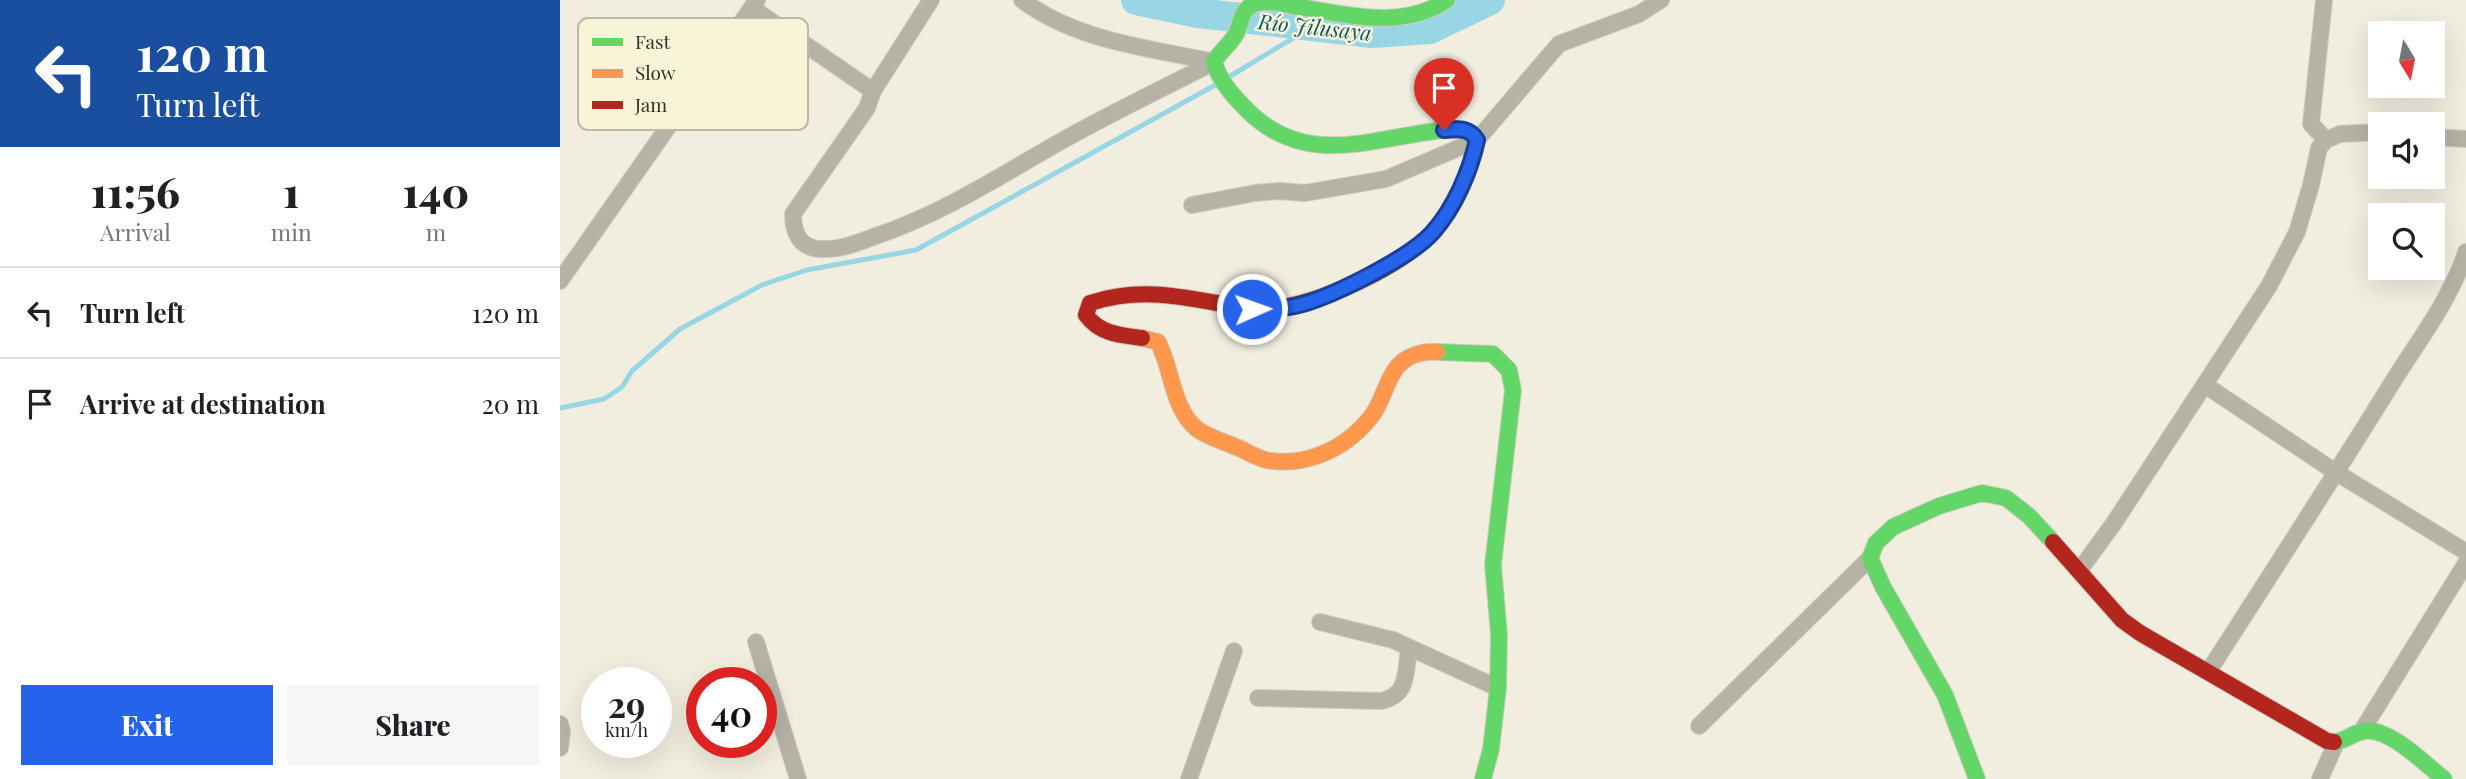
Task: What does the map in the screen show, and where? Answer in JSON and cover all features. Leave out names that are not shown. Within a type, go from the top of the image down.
[{"type":"street","points":[[931,0],[873,91],[867,108],[793,214],[793,229],[798,240],[809,247],[821,250],[845,246],[888,232],[979,191],[1059,143],[1220,75]]},
{"type":"street","points":[[1022,0],[1056,20],[1100,38],[1220,75]]},
{"type":"street","points":[[1447,0],[1419,13],[1378,18],[1327,5],[1255,2],[1239,15],[1235,38],[1216,57],[1220,75],[1249,113],[1271,130],[1296,142],[1330,146],[1462,129],[1472,132],[1477,140]]},
{"type":"street","points":[[1483,779],[1491,749],[1498,688],[1499,635],[1493,565],[1513,390],[1509,370],[1493,355],[1422,351],[1398,366],[1374,413],[1358,431],[1329,453],[1300,461],[1265,460],[1197,429],[1181,407],[1158,342],[1145,337],[1103,331],[1093,326],[1086,315],[1090,303],[1141,292],[1170,293],[1236,307],[1267,310],[1296,306],[1338,289],[1407,254],[1432,234],[1448,212],[1466,175],[1477,140],[1559,44],[1639,15],[1661,0]]},
{"type":"street","points":[[2324,0],[2311,124],[2326,140]]},
{"type":"street","points":[[755,4],[774,18]]},
{"type":"street","points":[[808,43],[873,91]]},
{"type":"street","points":[[560,281],[666,130]]},
{"type":"street","points":[[2079,571],[2115,523],[2269,286],[2291,243],[2311,185],[2319,148],[2326,140],[2340,134],[2368,133]]},
{"type":"street","points":[[2445,137],[2466,139]]},
{"type":"street","points":[[1192,205],[1255,193],[1305,193],[1386,179],[1477,140]]},
{"type":"street","points":[[2208,672],[2337,473],[2444,298],[2466,252]]},
{"type":"street","points":[[2204,385],[2337,473],[2466,552]]},
{"type":"street","points":[[1699,726],[1870,558],[1876,543],[1893,527],[1939,506],[1982,493],[2006,498],[2029,516],[2122,620],[2140,633],[2320,737],[2336,743],[2363,729],[2466,563]]},
{"type":"street","points":[[1870,558],[1881,586],[1930,667],[1965,740],[1977,779]]},
{"type":"street","points":[[1320,622],[1393,640],[1498,688]]},
{"type":"street","points":[[756,642],[798,779]]},
{"type":"street","points":[[1258,698],[1381,701],[1395,698],[1403,687],[1409,649]]},
{"type":"street","points":[[1189,779],[1234,651]]},
{"type":"street","points":[[560,724],[560,748]]},
{"type":"street","points":[[2363,729],[2376,730],[2387,735],[2444,779]]},
{"type":"street","points":[[2320,779],[2336,743]]},
{"type":"waterway","name":"Río Jilusaya","points":[[1136,0],[1198,13],[1372,33],[1430,29],[1490,0]]},
{"type":"waterway","points":[[1227,78],[1315,25]]},
{"type":"waterway","points":[[560,408],[604,399],[622,387],[632,371],[680,329],[762,285],[807,270],[916,250],[1219,83]]},
{"type":"traffic: fast","points":[[1447,0],[1430,9],[1392,18],[1353,16],[1278,3],[1256,3],[1245,11],[1235,36],[1214,62],[1228,88],[1248,111],[1272,129],[1296,140],[1321,145],[1346,145],[1454,129],[1467,131],[1477,141]]},
{"type":"traffic: fast","points":[[1437,352],[1493,354],[1509,370],[1513,390],[1493,565],[1499,635],[1498,688],[1491,749],[1483,779]]},
{"type":"traffic: fast","points":[[1977,779],[1945,695],[1883,587],[1870,558],[1876,543],[1893,527],[1939,506],[1982,493],[2006,498],[2029,516],[2053,542]]},
{"type":"traffic: fast","points":[[2334,742],[2365,731],[2385,735],[2407,748],[2444,779]]},
{"type":"traffic: slow","points":[[1142,338],[1158,342],[1177,400],[1182,411],[1197,429],[1260,458],[1281,462],[1312,458],[1352,436],[1373,414],[1394,371],[1402,362],[1416,354],[1437,352]]},
{"type":"traffic: jam","points":[[1142,338],[1126,336],[1097,326],[1086,315],[1090,303],[1113,297],[1156,295],[1263,310],[1309,301],[1359,282],[1383,269],[1406,255],[1440,224],[1463,184],[1477,141]]},
{"type":"traffic: jam","points":[[2053,542],[2122,620],[2140,633],[2327,741],[2334,742]]},
{"type":"route","points":[[1252,309],[1296,306],[1338,289],[1385,267],[1432,234],[1448,212],[1466,175],[1477,140],[1472,132],[1462,129],[1444,130]]}]
